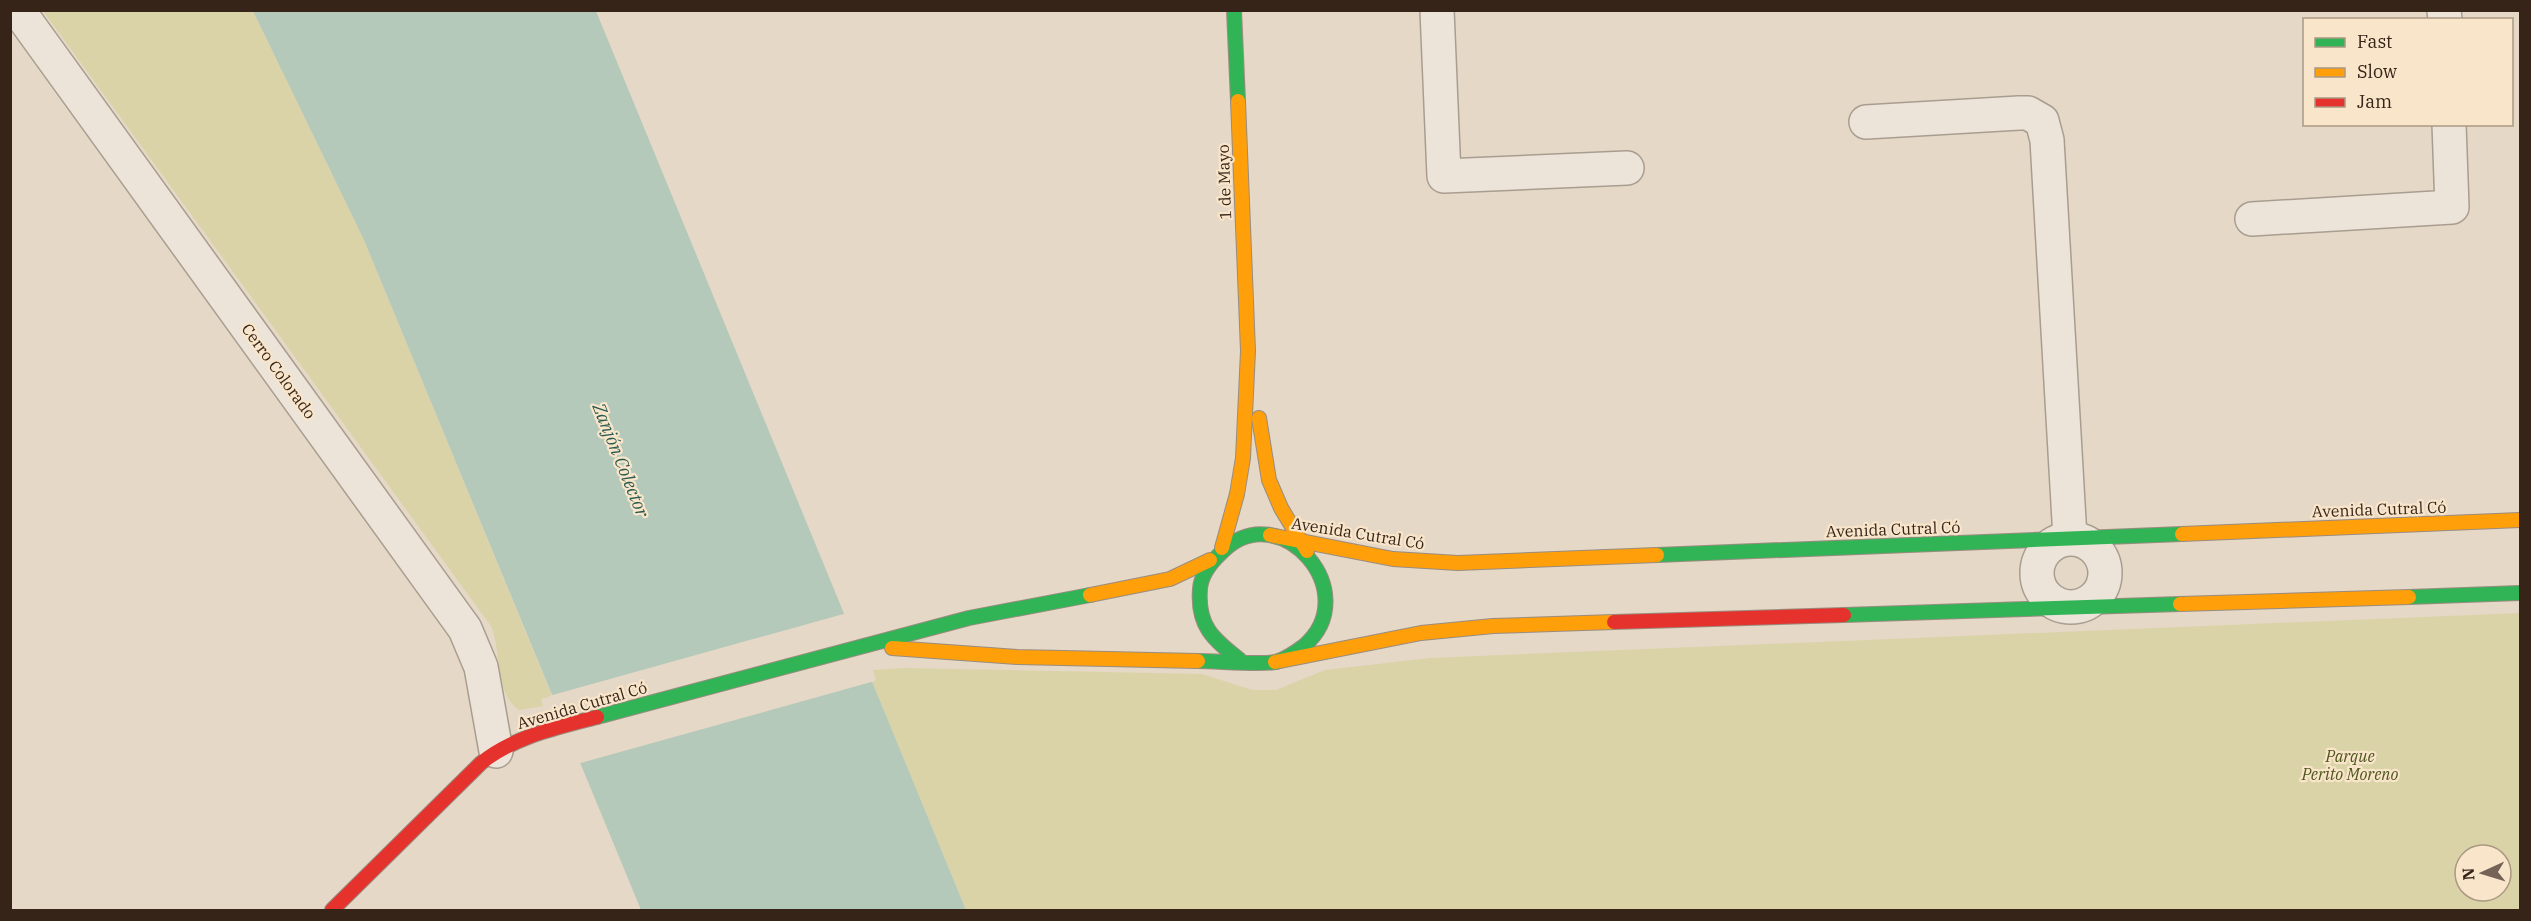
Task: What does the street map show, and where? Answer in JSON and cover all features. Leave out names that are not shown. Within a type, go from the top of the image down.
[{"type":"main road","name":"1 de Mayo","points":[[1222,548],[1237,494],[1243,458],[1248,351],[1234,10]]},
{"type":"main road","name":"1 de Mayo","points":[[1248,351],[1269,477],[1282,511],[1314,561]]},
{"type":"main road","name":"Avenida Cutral Có","points":[[1240,660],[1224,651],[1212,639],[1203,625],[1198,609],[1202,575],[1210,560],[1222,548],[1236,540],[1253,535],[1270,535],[1393,559],[1458,563],[2520,520]]},
{"type":"main road","name":"Avenida Cutral Có","points":[[1270,535],[1286,539],[1301,548],[1314,561],[1322,577],[1326,595],[1324,613],[1318,630],[1293,656],[1275,662]]},
{"type":"main road","name":"Avenida Cutral Có","points":[[332,910],[465,778],[496,752],[515,741],[550,728],[1013,608],[1170,579],[1210,560]]},
{"type":"main road","name":"Avenida Cutral Có","points":[[866,646],[1017,657],[1240,660],[1257,663],[1275,662],[1420,633],[1493,626],[2520,593]]},
{"type":"street","name":"Cerro Colorado","points":[[18,10],[465,629],[481,667],[496,752]]},
{"type":"street","points":[[1437,10],[1444,176],[1627,168]]},
{"type":"street","points":[[1866,122],[2019,113],[2028,113],[2042,121],[2047,140],[2070,538]]},
{"type":"street","points":[[2252,219],[2452,207],[2449,126]]},
{"type":"street","points":[[2070,538],[2091,544],[2103,561],[2105,572],[2104,582],[2099,592],[2083,605],[2072,607],[2060,605],[2050,599],[2037,580],[2040,557],[2048,547],[2070,538]]},
{"type":"green space","points":[[43,11],[253,11],[364,240],[552,696],[541,699],[543,706],[519,710],[511,703],[502,683],[491,626]]},
{"type":"green space","name":"Parque Perito Moreno","points":[[2520,613],[2520,910],[966,910],[872,682],[876,680],[873,670],[904,668],[1202,674],[1252,690],[1276,690],[1325,670],[1430,658]]},
{"type":"water","name":"Zanjón Colector","points":[[253,11],[596,11],[966,910],[641,910],[364,240]]},
{"type":"pier","points":[[847,613],[875,681],[577,764],[549,696]]},
{"type":"traffic: fast","points":[[1234,10],[1238,101]]},
{"type":"traffic: fast","points":[[1657,555],[2182,534]]},
{"type":"traffic: fast","points":[[1198,661],[1269,663],[1287,657],[1304,646],[1321,624],[1326,601],[1321,578],[1308,558],[1290,542],[1268,535],[1245,537],[1223,551],[1202,578],[1200,602],[1204,622],[1215,638],[1240,660]]},
{"type":"traffic: fast","points":[[2409,597],[2520,593]]},
{"type":"traffic: fast","points":[[597,717],[969,618],[1090,595]]},
{"type":"traffic: fast","points":[[1844,615],[2180,604]]},
{"type":"traffic: slow","points":[[1222,548],[1237,494],[1243,458],[1248,351],[1238,101]]},
{"type":"traffic: slow","points":[[1259,418],[1269,480],[1281,508],[1307,551]]},
{"type":"traffic: slow","points":[[2182,534],[2520,520]]},
{"type":"traffic: slow","points":[[1270,535],[1393,559],[1458,563],[1657,555]]},
{"type":"traffic: slow","points":[[1090,595],[1170,579],[1210,560]]},
{"type":"traffic: slow","points":[[2180,604],[2409,597]]},
{"type":"traffic: slow","points":[[1275,662],[1421,633],[1493,626],[1614,622]]},
{"type":"traffic: slow","points":[[892,648],[1017,657],[1198,661]]},
{"type":"traffic: jam","points":[[1614,622],[1844,615]]},
{"type":"traffic: jam","points":[[332,910],[481,763],[522,739],[597,717]]}]
